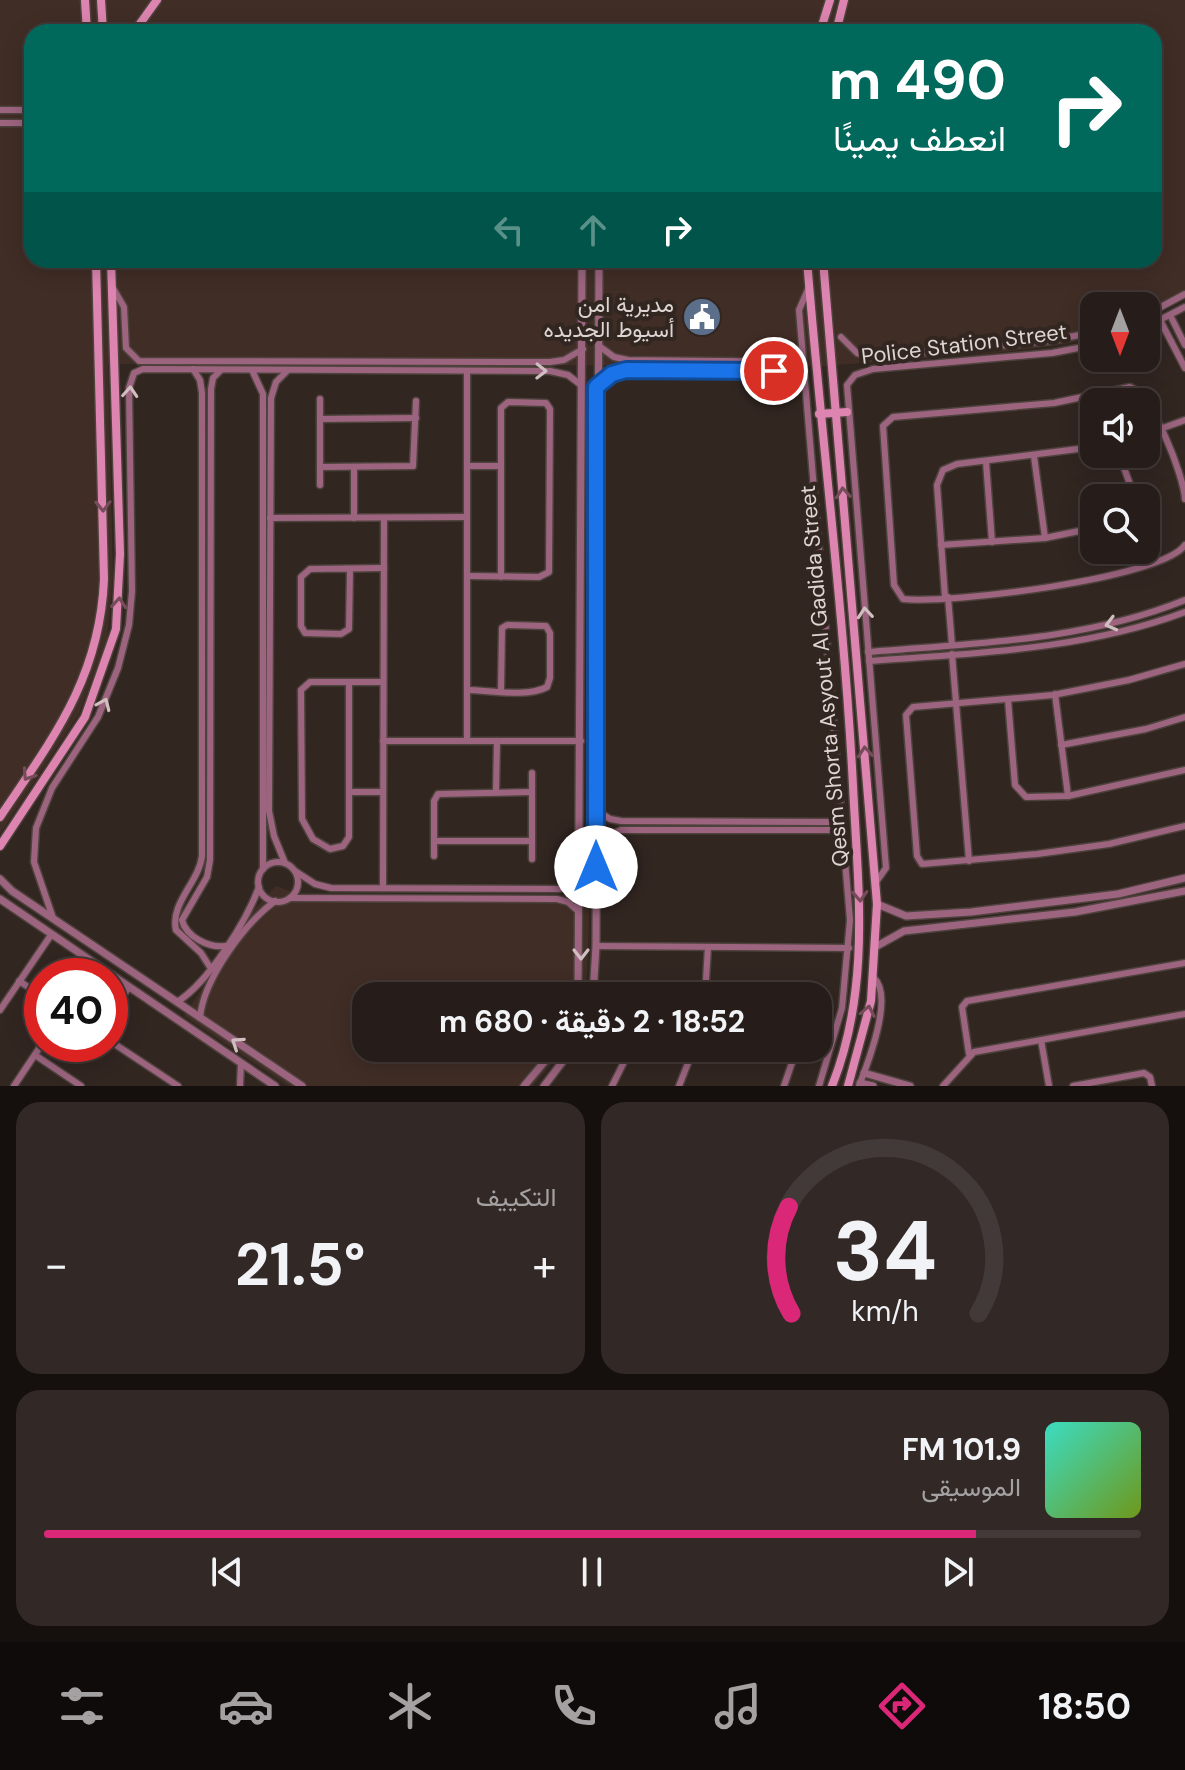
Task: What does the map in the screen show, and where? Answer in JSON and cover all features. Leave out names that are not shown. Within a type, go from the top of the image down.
[{"type":"main road","points":[[85,0],[86,24]]},
{"type":"main road","points":[[101,0],[102,24]]},
{"type":"main road","points":[[140,24],[157,0]]},
{"type":"main road","points":[[822,24],[830,0]]},
{"type":"main road","points":[[838,24],[844,0]]},
{"type":"main road","points":[[0,817],[71,711],[92,661],[104,595],[96,268]]},
{"type":"main road","points":[[0,846],[56,764],[91,703],[116,629],[120,596],[119,478],[112,268]]},
{"type":"main road","name":"Qesm Shorta Asyout Al Gadida Street","points":[[807,268],[850,728],[861,932],[852,1017],[832,1086]]},
{"type":"main road","name":"Qesm Shorta Asyout Al Gadida Street","points":[[824,268],[877,904],[874,978],[866,1026],[848,1086]]},
{"type":"main road","points":[[97,286],[112,286]]},
{"type":"main road","points":[[830,337],[841,337]]},
{"type":"main road","points":[[804,375],[816,379]]},
{"type":"main road","points":[[819,414],[847,412]]},
{"type":"main road","points":[[117,436],[130,435]]},
{"type":"main road","points":[[810,437],[822,436]]},
{"type":"main road","points":[[824,462],[840,461]]},
{"type":"main road","points":[[102,478],[119,478]]},
{"type":"main road","points":[[847,547],[859,547]]},
{"type":"main road","points":[[850,728],[863,727]]},
{"type":"main road","points":[[56,764],[64,770]]},
{"type":"main road","points":[[850,932],[861,932]]},
{"type":"main road","points":[[858,976],[874,978]]},
{"type":"main road","points":[[840,1014],[852,1017]]},
{"type":"street","points":[[0,110],[24,110]]},
{"type":"street","points":[[0,123],[24,123]]},
{"type":"street","points":[[579,982],[582,268]]},
{"type":"street","points":[[594,982],[599,268]]},
{"type":"street","points":[[112,286],[124,307],[126,348],[143,365],[222,370],[556,371],[568,375],[582,387]]},
{"type":"street","points":[[809,287],[799,307],[850,932],[840,1014],[819,1086]]},
{"type":"street","points":[[1160,307],[1185,294]]},
{"type":"street","points":[[1185,307],[1160,320],[1185,368]]},
{"type":"street","points":[[1170,315],[1185,345]]},
{"type":"street","name":"Police Station Street","points":[[841,337],[851,349],[872,357],[1050,341],[1080,335]]},
{"type":"street","points":[[597,343],[614,357],[628,360],[803,362]]},
{"type":"street","name":"Police Station Street","points":[[847,412],[846,388],[852,377],[873,369],[1052,353],[1080,348]]},
{"type":"street","points":[[53,918],[37,875],[34,844],[42,809],[109,693],[129,625],[132,591],[130,379],[143,365],[557,361],[583,349]]},
{"type":"street","points":[[363,361],[363,370]]},
{"type":"street","points":[[506,362],[506,371]]},
{"type":"street","points":[[193,369],[200,380],[202,393],[210,860],[207,877],[182,920],[186,931],[198,939],[211,946],[225,946]]},
{"type":"street","points":[[210,967],[201,953],[176,930],[174,918],[199,872],[202,856],[211,385],[222,370]]},
{"type":"street","points":[[252,370],[263,394],[270,518],[270,817],[285,863],[321,886],[360,888],[559,889],[581,877]]},
{"type":"street","points":[[177,1002],[193,992],[248,912],[263,869],[261,689],[266,478],[271,392],[279,377],[288,370]]},
{"type":"street","points":[[596,387],[612,374],[626,370],[804,375]]},
{"type":"street","points":[[467,371],[467,741]]},
{"type":"street","points":[[1080,398],[1054,403],[900,416],[887,420],[882,433],[894,589],[908,600],[1031,590],[1091,579],[1172,555],[1185,545]]},
{"type":"street","points":[[320,399],[320,485]]},
{"type":"street","points":[[320,467],[413,466],[416,401]]},
{"type":"street","points":[[467,576],[501,577],[542,578],[550,570],[548,405],[503,404],[501,577]]},
{"type":"street","points":[[847,412],[886,868],[876,882]]},
{"type":"street","points":[[320,419],[416,418]]},
{"type":"street","points":[[1160,430],[1185,420]]},
{"type":"street","points":[[1160,432],[1179,466],[1185,499]]},
{"type":"street","points":[[952,645],[941,545],[939,477],[950,466],[1080,449]]},
{"type":"street","points":[[1034,456],[1045,538]]},
{"type":"street","points":[[986,462],[992,542]]},
{"type":"street","points":[[467,466],[501,466]]},
{"type":"street","points":[[354,467],[354,518]]},
{"type":"street","points":[[582,487],[596,488]]},
{"type":"street","points":[[270,518],[467,517]]},
{"type":"street","points":[[383,888],[384,518]]},
{"type":"street","points":[[941,545],[1045,538],[1080,531]]},
{"type":"street","points":[[350,569],[349,629],[341,634],[305,633],[301,626],[303,572],[350,569],[384,568]]},
{"type":"street","points":[[868,652],[1002,641],[1099,628],[1185,600]]},
{"type":"street","points":[[869,661],[1094,639],[1185,612]]},
{"type":"street","points":[[467,690],[501,690],[541,690],[549,685],[550,633],[546,626],[507,625],[502,628],[501,690]]},
{"type":"street","points":[[1002,641],[1002,650]]},
{"type":"street","points":[[952,654],[969,861]]},
{"type":"street","points":[[1185,664],[1128,681],[1055,694],[913,707],[906,713],[920,862],[926,865],[1106,844],[1185,826]]},
{"type":"street","points":[[349,682],[348,841],[335,849],[321,846],[307,831],[301,813],[301,690],[310,682],[349,682],[383,682]]},
{"type":"street","points":[[261,689],[270,689]]},
{"type":"street","points":[[1055,694],[1068,796]]},
{"type":"street","points":[[1008,700],[1014,777],[1019,792],[1034,800],[1068,796],[1185,770]]},
{"type":"street","points":[[1061,745],[1140,730],[1185,717]]},
{"type":"street","points":[[383,741],[581,741]]},
{"type":"street","points":[[496,791],[497,741]]},
{"type":"street","points":[[581,763],[596,762]]},
{"type":"street","points":[[532,773],[532,859]]},
{"type":"street","points":[[349,792],[383,792]]},
{"type":"street","points":[[434,856],[434,801],[438,794],[532,792]]},
{"type":"street","points":[[596,810],[610,819],[621,821],[830,822],[843,818]]},
{"type":"street","points":[[596,841],[621,830],[830,830],[844,833]]},
{"type":"street","points":[[434,841],[532,841]]},
{"type":"street","points":[[263,869],[273,862],[285,863]]},
{"type":"street","points":[[290,898],[298,885],[295,871]]},
{"type":"street","points":[[877,904],[906,916],[971,912],[1118,894],[1185,878]]},
{"type":"street","points":[[0,879],[19,896],[302,1086]]},
{"type":"street","points":[[259,887],[267,898],[275,901]]},
{"type":"street","points":[[360,888],[360,898]]},
{"type":"street","points":[[506,889],[506,898]]},
{"type":"street","points":[[877,946],[904,931],[1075,912],[1185,891]]},
{"type":"street","points":[[11,907],[19,896]]},
{"type":"street","points":[[200,1018],[205,991],[251,923],[275,901],[290,898],[561,899],[572,905],[581,916]]},
{"type":"street","points":[[0,899],[275,1086]]},
{"type":"street","points":[[0,1010],[51,935]]},
{"type":"street","points":[[596,946],[849,948]]},
{"type":"street","points":[[706,982],[708,947]]},
{"type":"street","points":[[969,1054],[962,1007],[967,1001],[1185,963]]},
{"type":"street","points":[[873,1086],[860,1084],[881,1007],[881,988],[874,978]]},
{"type":"street","points":[[19,981],[24,984]]},
{"type":"street","points":[[152,1003],[160,991]]},
{"type":"street","points":[[943,1086],[969,1054],[1185,1014]]},
{"type":"street","points":[[1041,1040],[1049,1086]]},
{"type":"street","points":[[128,1053],[177,1086]]},
{"type":"street","points":[[14,1086],[30,1062]]},
{"type":"street","points":[[45,1062],[79,1086]]},
{"type":"street","points":[[524,1086],[546,1062]]},
{"type":"street","points":[[544,1086],[563,1062]]},
{"type":"street","points":[[612,1086],[624,1062]]},
{"type":"street","points":[[679,1086],[688,1062]]},
{"type":"street","points":[[784,1086],[792,1062]]},
{"type":"street","points":[[240,1086],[241,1063]]},
{"type":"street","points":[[864,1073],[910,1086]]},
{"type":"street","points":[[1073,1086],[1144,1073],[1150,1077],[1152,1086]]},
{"type":"shaded area","points":[[0,0],[1185,0],[1185,299],[1160,312],[1160,292],[1080,292],[1080,341],[1004,352],[824,366],[108,364],[113,577],[107,640],[79,714],[0,834]]},
{"type":"shaded area","points":[[276,886],[297,894],[590,895],[587,982],[352,982],[352,1062],[553,1062],[533,1086],[288,1086],[184,1016],[256,907]]},
{"type":"place","name":"مديرية امن أسيوط الجديده","points":[[702,317]]},
{"type":"route","points":[[596,867],[596,387],[612,374],[626,370],[774,371]]}]
